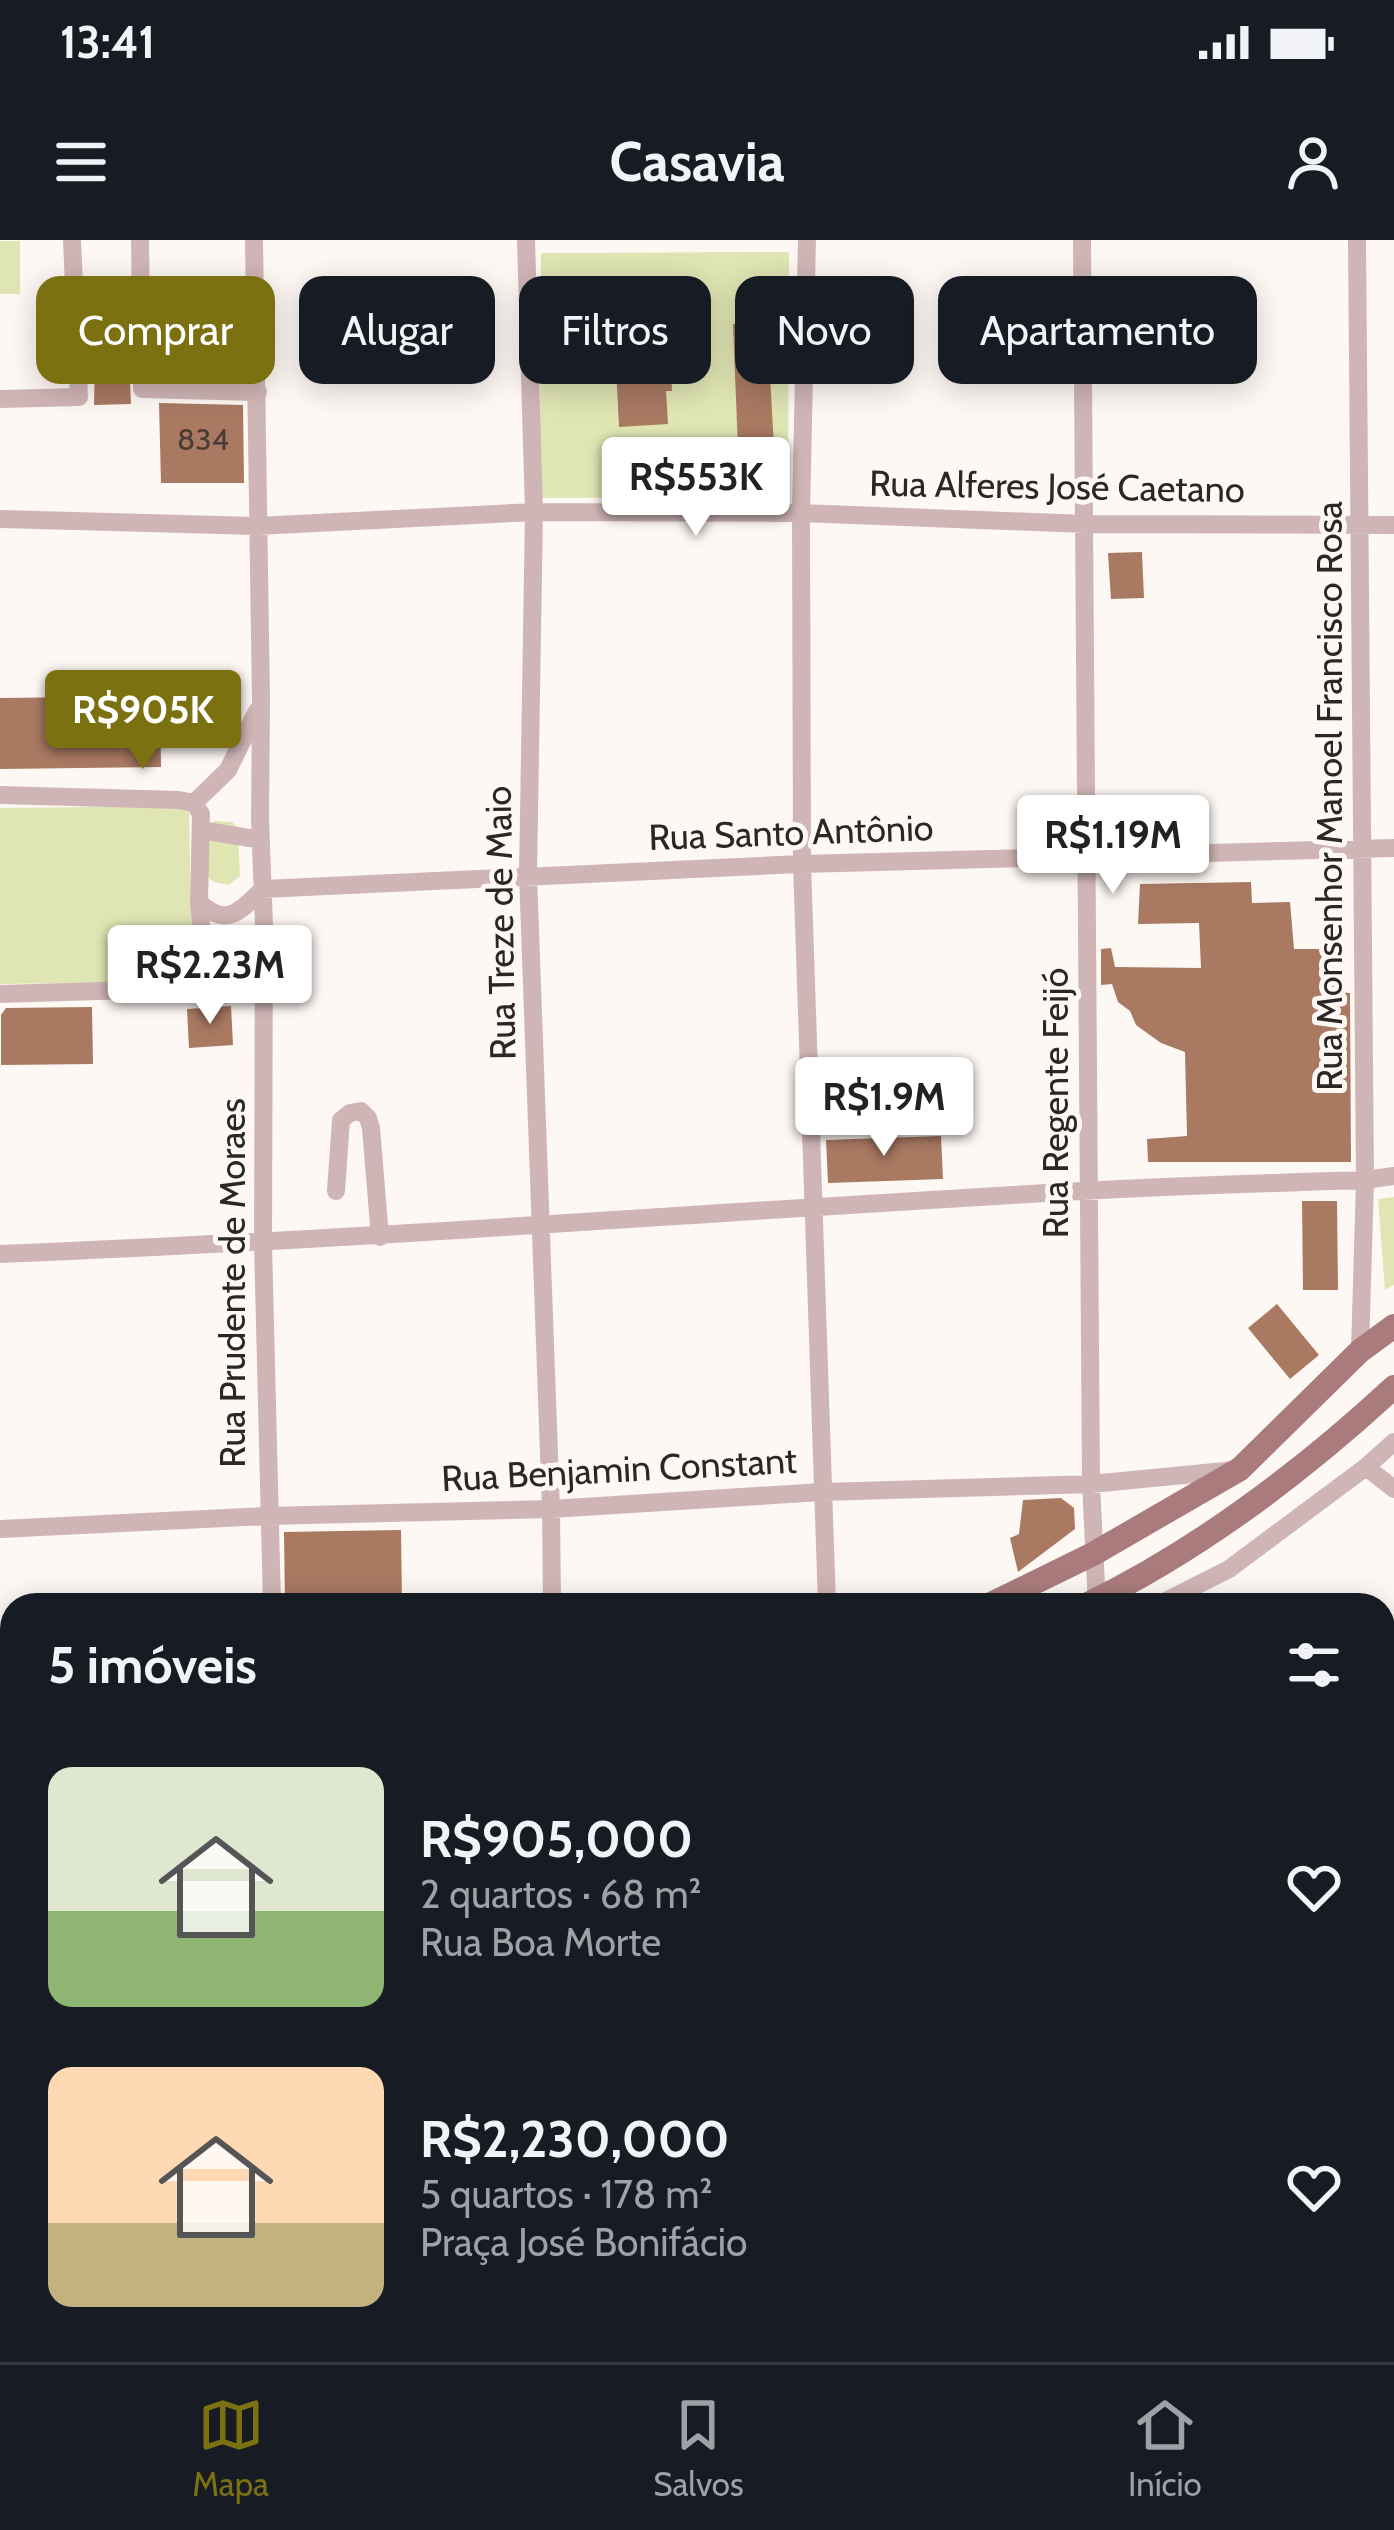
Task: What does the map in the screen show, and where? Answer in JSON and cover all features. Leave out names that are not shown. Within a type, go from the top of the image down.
[{"type":"main road","points":[[1013,1593],[1093,1554],[1240,1469],[1360,1351],[1394,1326]]},
{"type":"main road","points":[[1112,1593],[1204,1539],[1394,1387]]},
{"type":"street","points":[[0,399],[79,397],[72,240]]},
{"type":"street","points":[[140,240],[142,388],[258,392]]},
{"type":"street","name":"Rua Prudente de Moraes","points":[[254,240],[263,1244],[271,1593]]},
{"type":"street","name":"Rua Treze de Maio","points":[[526,240],[534,512],[528,875],[552,1593]]},
{"type":"street","points":[[807,240],[801,513],[802,864],[827,1593]]},
{"type":"street","name":"Rua Regente Feijó","points":[[1082,240],[1093,1593]]},
{"type":"street","name":"Rua Monsenhor Manoel Francisco Rosa","points":[[1357,240],[1364,1180],[1360,1351]]},
{"type":"street","name":"Rua Alferes José Caetano","points":[[0,519],[257,526],[534,512],[801,513],[1085,524],[1394,525]]},
{"type":"street","points":[[194,802],[228,770],[261,701]]},
{"type":"street","points":[[0,795],[194,802]]},
{"type":"street","points":[[192,989],[203,952],[201,814],[194,802]]},
{"type":"street","points":[[201,830],[261,840]]},
{"type":"street","name":"Rua Santo Antônio","points":[[263,889],[802,864],[1394,848]]},
{"type":"street","points":[[199,902],[211,914],[225,916],[238,912],[263,889]]},
{"type":"street","points":[[0,994],[264,986]]},
{"type":"street","points":[[336,1191],[340,1120],[361,1111],[371,1128],[380,1237]]},
{"type":"street","points":[[0,1254],[263,1244],[814,1207],[1394,1176]]},
{"type":"street","points":[[1182,1593],[1229,1569],[1394,1442]]},
{"type":"street","points":[[1366,1467],[1394,1489]]},
{"type":"street","name":"Rua Benjamin Constant","points":[[0,1529],[1091,1484],[1240,1469]]},
{"type":"street","points":[[0,2277],[0,2362]]},
{"type":"green space","points":[[0,241],[20,241],[20,294],[0,294]]},
{"type":"green space","points":[[789,252],[789,276],[735,276],[735,384],[788,384],[788,497],[539,498],[540,384],[711,384],[711,276],[541,276],[541,253]]},
{"type":"green space","points":[[189,806],[192,981],[0,984],[0,808]]},
{"type":"green space","points":[[214,821],[232,822],[238,828],[240,876],[229,885],[214,882],[201,871],[201,832]]},
{"type":"green space","points":[[1394,1197],[1394,1285],[1385,1290],[1378,1199]]},
{"type":"building","points":[[94,384],[130,384],[131,404],[94,405]]},
{"type":"building","points":[[617,384],[672,384],[672,391],[666,391],[668,424],[619,427]]},
{"type":"building","points":[[735,384],[770,384],[774,447],[738,449]]},
{"type":"building","points":[[159,403],[243,405],[244,483],[161,483]]},
{"type":"building","points":[[1142,552],[1144,598],[1111,599],[1108,553]]},
{"type":"building","points":[[160,696],[161,767],[0,769],[0,698]]},
{"type":"building","points":[[1251,882],[1252,903],[1290,902],[1294,949],[1340,949],[1339,992],[1350,993],[1351,1162],[1148,1162],[1147,1139],[1187,1136],[1185,1052],[1161,1043],[1136,1025],[1130,1011],[1118,1002],[1112,984],[1101,985],[1101,949],[1111,948],[1115,967],[1201,968],[1199,923],[1138,924],[1140,884]]},
{"type":"building","points":[[231,1006],[233,1045],[189,1048],[187,1009]]},
{"type":"building","points":[[92,1007],[93,1064],[1,1065],[1,1015],[6,1008]]},
{"type":"building","points":[[941,1136],[943,1179],[828,1183],[826,1140]]},
{"type":"building","points":[[1302,1201],[1337,1201],[1338,1290],[1303,1290]]},
{"type":"building","points":[[1277,1304],[1319,1355],[1290,1379],[1248,1328]]},
{"type":"building","points":[[1061,1498],[1074,1508],[1075,1529],[1018,1572],[1010,1538],[1019,1534],[1023,1500]]},
{"type":"building","points":[[401,1530],[402,1593],[285,1593],[284,1532]]}]
